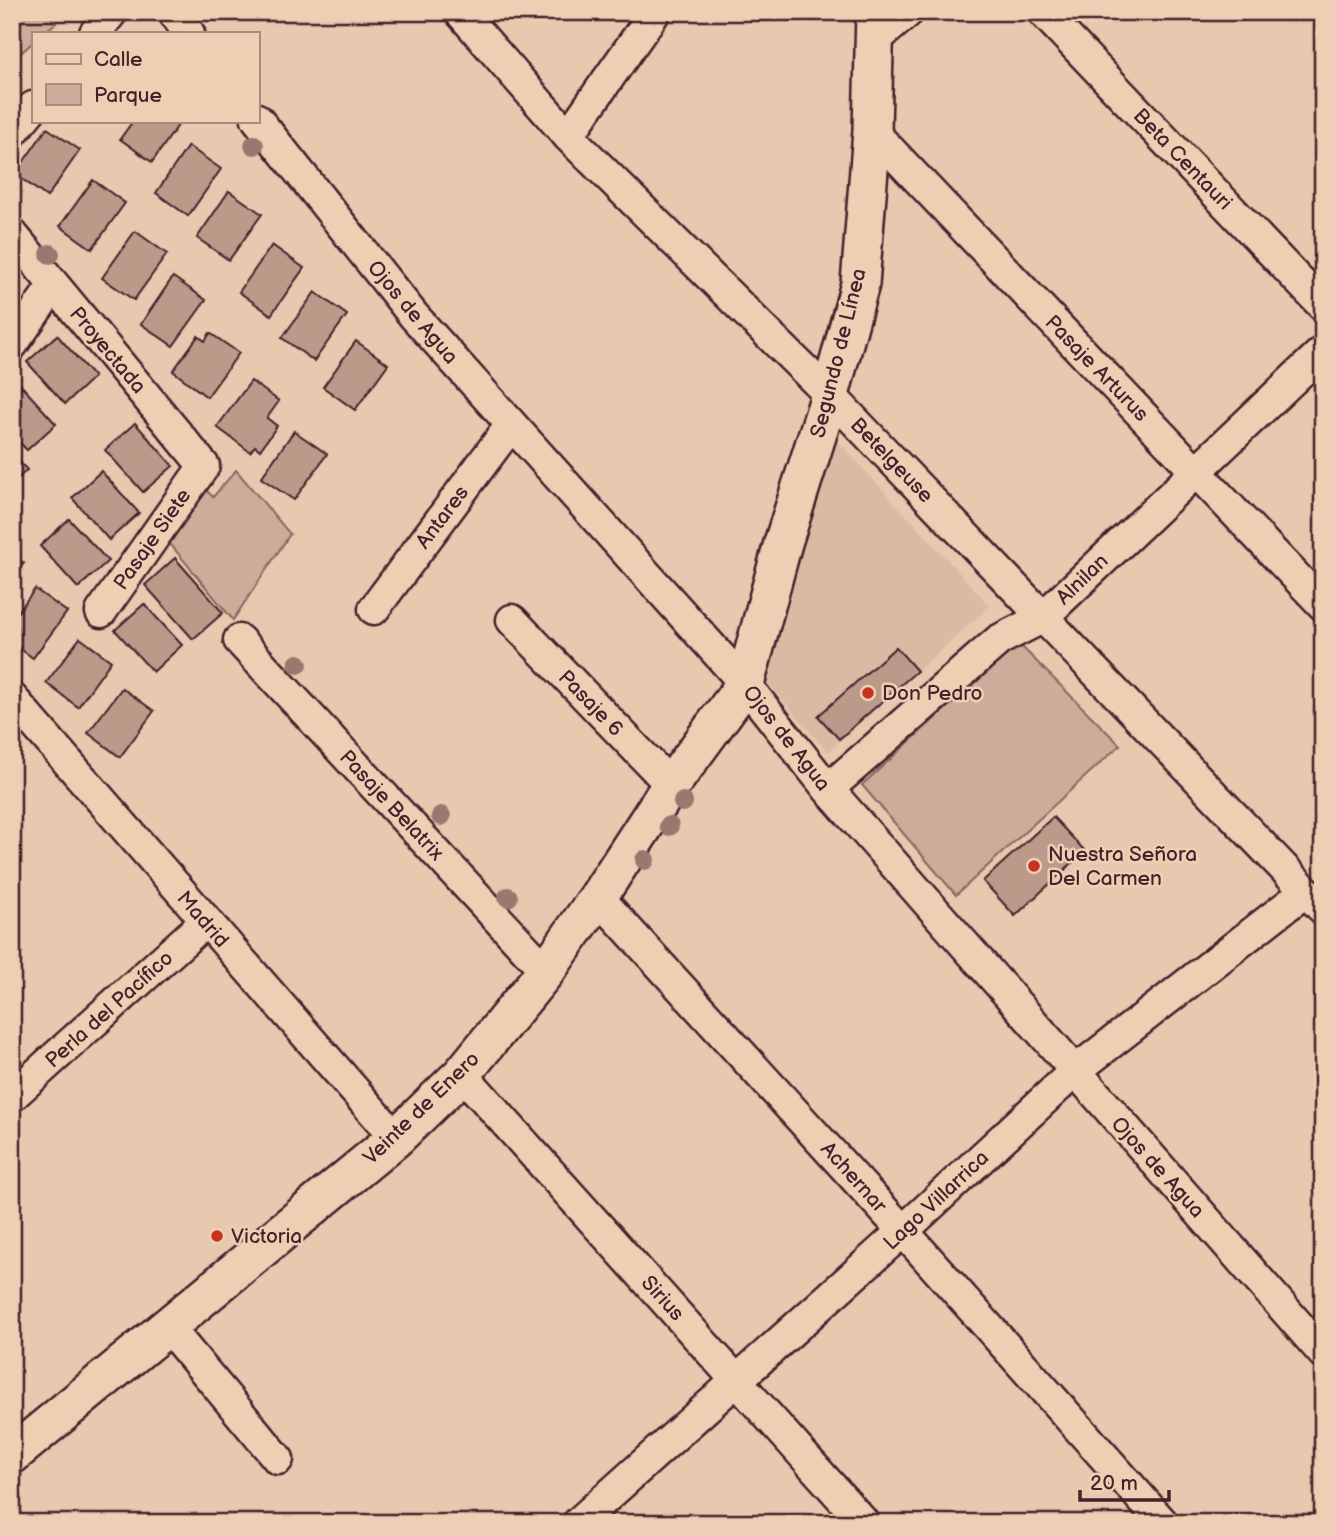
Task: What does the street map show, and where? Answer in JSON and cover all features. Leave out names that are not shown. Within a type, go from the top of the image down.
[{"type":"main road","name":"Segundo de Línea","points":[[745,684],[783,543],[830,395],[860,284],[872,131],[875,27]]},
{"type":"main road","name":"Veinte de Enero","points":[[12,1455],[396,1138],[462,1074],[546,971],[598,897],[670,785],[745,684]]},
{"type":"street","points":[[95,32],[112,12]]},
{"type":"street","points":[[173,12],[188,32]]},
{"type":"street","name":"Betelgeuse","points":[[460,12],[568,136],[830,395],[1314,900]]},
{"type":"street","points":[[568,136],[655,12]]},
{"type":"street","points":[[875,27],[908,12]]},
{"type":"street","name":"Beta Centauri","points":[[1043,12],[1323,306]]},
{"type":"street","points":[[12,133],[32,108]]},
{"type":"street","name":"Ojos de Agua","points":[[259,121],[414,316],[745,684],[828,789],[1323,1353]]},
{"type":"street","name":"Pasaje Arturus","points":[[872,131],[1323,605]]},
{"type":"street","name":"Proyectada","points":[[12,234],[204,466]]},
{"type":"street","points":[[12,345],[54,285]]},
{"type":"street","name":"Alnilan","points":[[828,789],[999,640],[1042,618],[1323,351]]},
{"type":"street","name":"Antares","points":[[374,609],[511,425]]},
{"type":"street","name":"Pasaje Siete","points":[[101,612],[204,466]]},
{"type":"street","name":"Pasaje 6","points":[[512,620],[670,785]]},
{"type":"street","name":"Pasaje Belatrix","points":[[239,640],[546,971]]},
{"type":"street","name":"Madrid","points":[[12,698],[396,1138]]},
{"type":"street","name":"Achernar","points":[[598,897],[903,1231],[1163,1523]]},
{"type":"street","name":"Lago Villarrica","points":[[578,1523],[903,1231],[1074,1072],[1314,900]]},
{"type":"street","name":"Perla del Pacífico","points":[[12,1096],[206,921]]},
{"type":"street","name":"Sirius","points":[[462,1074],[864,1523]]},
{"type":"street","points":[[167,1326],[278,1459]]},
{"type":"shaded area","points":[[832,435],[990,606],[828,752],[759,673]]},
{"type":"green space","points":[[12,12],[47,12],[56,23],[44,32],[32,32],[32,43],[12,61]]},
{"type":"green space","points":[[236,470],[290,534],[233,620],[166,539],[201,485],[213,497]]},
{"type":"green space","points":[[1018,643],[1120,745],[956,895],[862,785]]},
{"type":"building","points":[[132,122],[180,122],[152,162],[120,139]]},
{"type":"building","points":[[47,128],[80,150],[47,197],[15,174]]},
{"type":"building","points":[[188,146],[221,169],[188,216],[156,193]]},
{"type":"building","points":[[93,180],[125,203],[92,249],[60,226]]},
{"type":"building","points":[[229,191],[262,214],[229,260],[197,238]]},
{"type":"building","points":[[135,231],[167,254],[134,300],[102,278]]},
{"type":"building","points":[[272,245],[304,268],[271,315],[239,292]]},
{"type":"building","points":[[173,277],[206,300],[173,346],[141,324]]},
{"type":"building","points":[[315,292],[347,315],[314,361],[282,338]]},
{"type":"building","points":[[210,333],[239,353],[207,397],[173,371],[198,336],[205,341]]},
{"type":"building","points":[[57,335],[94,377],[65,404],[27,362]]},
{"type":"building","points":[[356,341],[388,364],[355,410],[323,387]]},
{"type":"building","points":[[251,381],[279,401],[267,418],[277,426],[260,450],[255,446],[250,452],[217,427]]},
{"type":"building","points":[[18,382],[56,424],[27,450],[12,435],[12,387]]},
{"type":"building","points":[[135,423],[173,466],[143,492],[105,450]]},
{"type":"building","points":[[294,431],[327,454],[294,500],[261,478]]},
{"type":"building","points":[[12,454],[27,470],[12,484]]},
{"type":"building","points":[[101,471],[139,513],[109,540],[72,498]]},
{"type":"building","points":[[69,519],[108,561],[78,588],[40,546]]},
{"type":"building","points":[[12,555],[24,563],[12,579]]},
{"type":"building","points":[[175,558],[223,613],[193,639],[145,585]]},
{"type":"building","points":[[35,589],[67,612],[33,658],[12,643],[12,620]]},
{"type":"building","points":[[144,604],[182,645],[153,672],[115,630]]},
{"type":"building","points":[[80,638],[111,661],[78,707],[46,683]]},
{"type":"building","name":"Don Pedro","points":[[896,647],[917,671],[839,739],[818,716]]},
{"type":"building","points":[[122,688],[154,711],[120,757],[88,733]]},
{"type":"building","name":"Nuestra Señora Del Carmen","points":[[1053,817],[1085,851],[1015,916],[983,881]]},
{"type":"place","name":"Don Pedro","points":[[868,693]]},
{"type":"place","name":"Nuestra Señora Del Carmen","points":[[1034,866]]},
{"type":"place","name":"Victoria","points":[[217,1236]]}]
